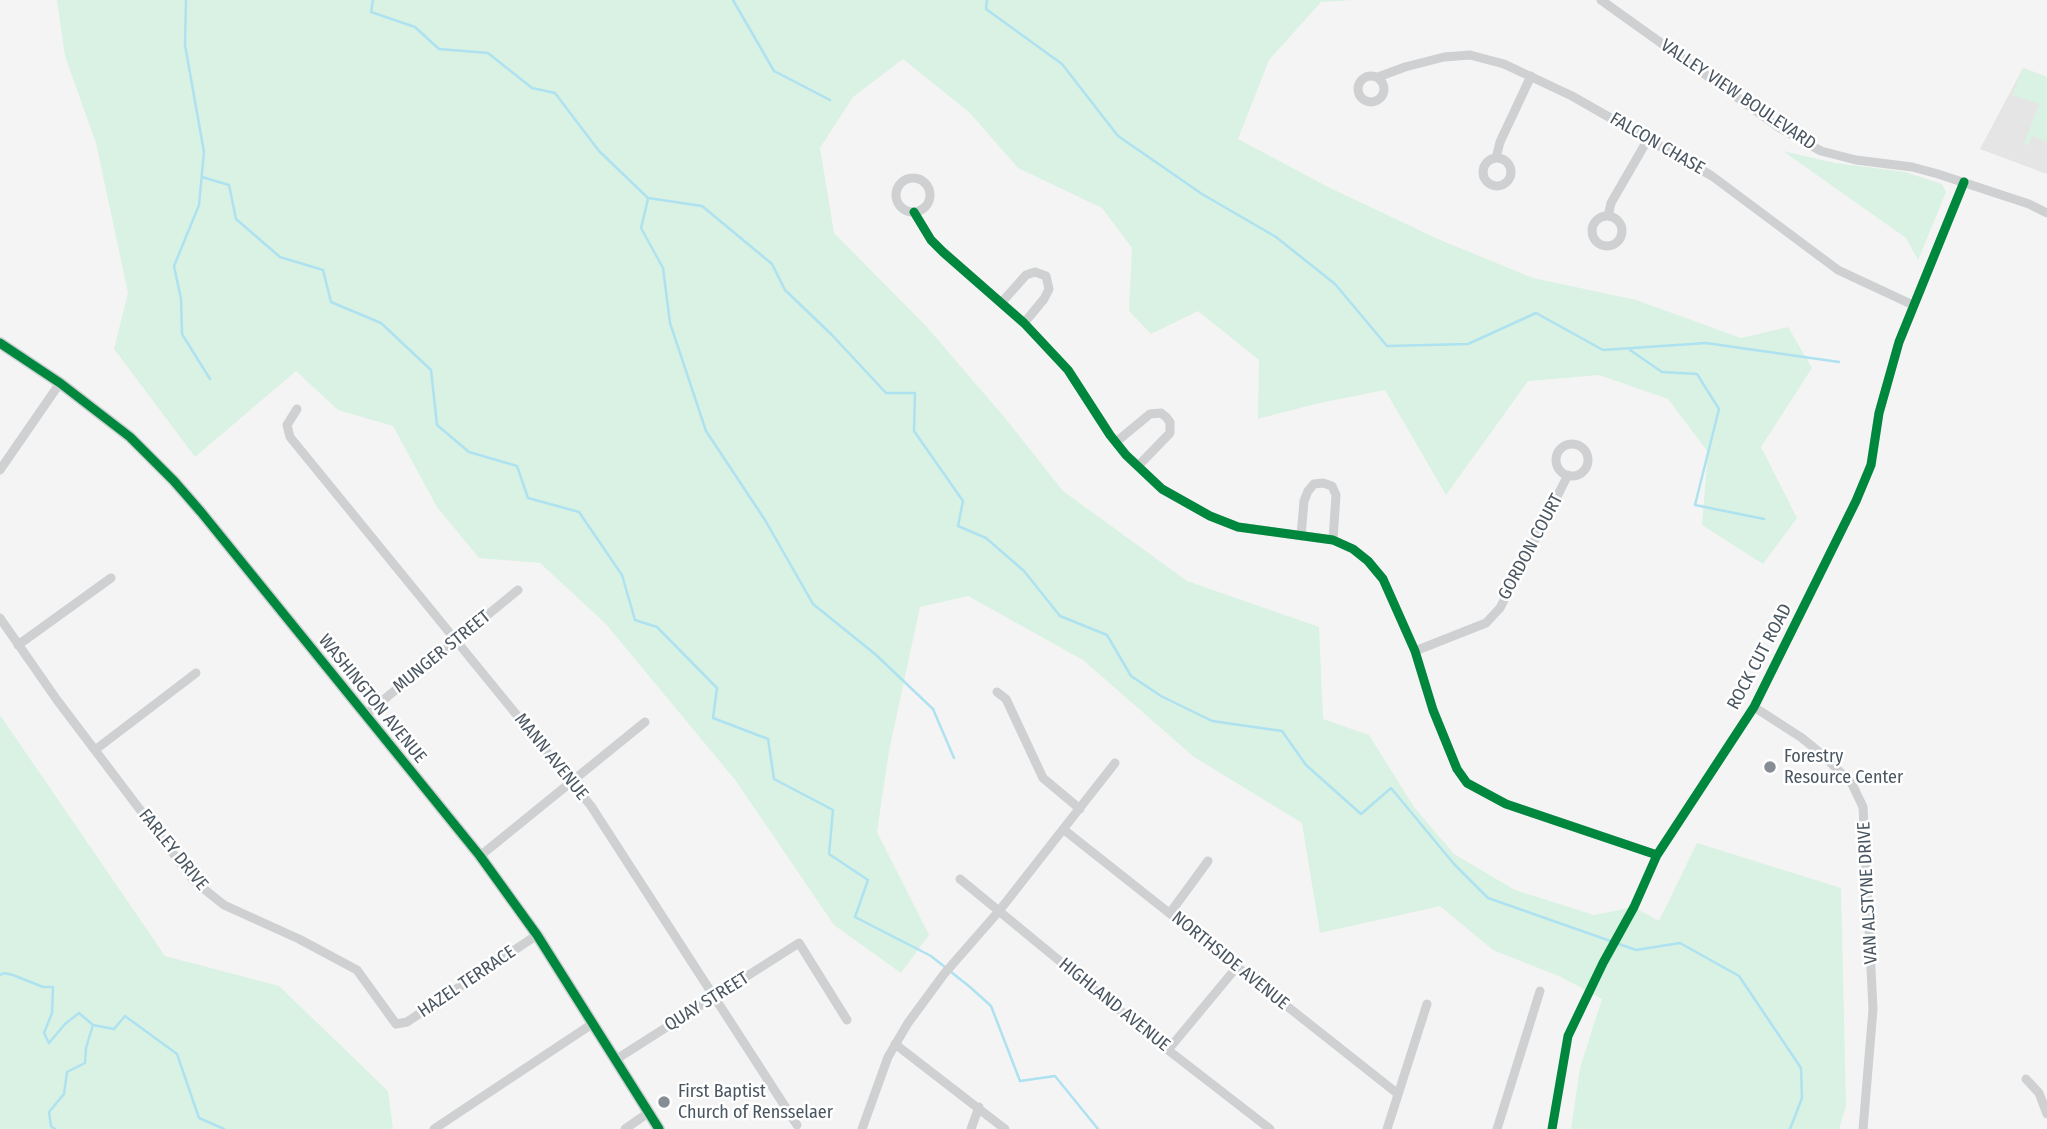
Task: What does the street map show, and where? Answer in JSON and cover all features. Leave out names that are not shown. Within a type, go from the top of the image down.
[{"type":"street","name":"VALLEY VIEW BOULEVARD","points":[[1601,0],[1780,128],[1821,151],[1856,160],[1912,167],[2029,204],[2047,213]]},
{"type":"street","name":"FALCON CHASE","points":[[1378,77],[1444,57],[1470,55],[1487,58],[1531,76],[1572,96],[1712,176],[1838,270],[1913,304]]},
{"type":"street","points":[[1496,158],[1500,142],[1531,76]]},
{"type":"street","points":[[1608,216],[1611,204],[1648,139]]},
{"type":"street","name":"ROCK CUT ROAD","points":[[1415,651],[1433,710],[1457,769],[1467,783],[1506,804],[1657,855],[1754,707],[1871,466],[1879,413],[1899,342],[1964,182]]},
{"type":"street","points":[[914,212],[931,240],[1002,302],[1068,370],[1116,442],[1162,489],[1210,516],[1238,527],[1333,540],[1353,549],[1368,561],[1383,579],[1415,651]]},
{"type":"street","points":[[1002,302],[1026,275],[1035,272],[1046,276],[1049,289],[1024,323]]},
{"type":"street","name":"WASHINGTON AVENUE","points":[[0,343],[60,383],[130,437],[174,481],[480,856],[537,935],[659,1129]]},
{"type":"street","points":[[0,470],[60,383]]},
{"type":"street","name":"MANN AVENUE","points":[[296,410],[287,425],[290,437],[592,806],[797,1125]]},
{"type":"street","points":[[1116,442],[1150,414],[1161,413],[1166,417],[1170,422],[1170,433],[1138,466]]},
{"type":"street","name":"GORDON COURT","points":[[1415,651],[1486,622],[1500,608],[1568,475]]},
{"type":"street","points":[[1301,536],[1304,502],[1308,491],[1314,484],[1323,482],[1332,486],[1336,495],[1333,540]]},
{"type":"street","points":[[18,645],[111,578]]},
{"type":"street","name":"MUNGER STREET","points":[[365,715],[518,590]]},
{"type":"street","name":"FARLEY DRIVE","points":[[0,618],[194,881],[224,905],[299,939],[357,970],[396,1024]]},
{"type":"street","points":[[95,750],[196,673]]},
{"type":"street","points":[[997,692],[1006,699],[1043,778],[1080,808]]},
{"type":"street","name":"VAN ALSTYNE DRIVE","points":[[1754,707],[1802,738],[1824,756],[1852,785],[1863,807],[1873,1009],[1863,1129]]},
{"type":"street","points":[[480,856],[645,722]]},
{"type":"street","points":[[862,1129],[895,1044],[944,974],[999,911],[1115,763]]},
{"type":"street","name":"NORTHSIDE AVENUE","points":[[1063,829],[1398,1094]]},
{"type":"street","points":[[1170,913],[1208,861]]},
{"type":"street","name":"HIGHLAND AVENUE","points":[[960,879],[1168,1050],[1270,1129]]},
{"type":"street","name":"HAZEL TERRACE","points":[[396,1024],[407,1022],[537,935]]},
{"type":"street","name":"QUAY STREET","points":[[615,1060],[799,943],[847,1020]]},
{"type":"street","points":[[1168,1050],[1236,968]]},
{"type":"street","points":[[1497,1129],[1541,991]]},
{"type":"street","points":[[1387,1129],[1427,1004]]},
{"type":"street","points":[[434,1129],[592,1024]]},
{"type":"street","points":[[895,1044],[1006,1129]]},
{"type":"street","points":[[2026,1079],[2039,1093],[2047,1114]]},
{"type":"street","points":[[971,1129],[979,1107]]},
{"type":"street","points":[[625,1129],[648,1113]]},
{"type":"shaded area","points":[[2023,68],[2047,77],[2047,174],[1980,149]]},
{"type":"green space","points":[[57,0],[1353,0],[1321,2],[1269,60],[1238,139],[1328,187],[1440,240],[1533,278],[1636,300],[1741,338],[1788,327],[1812,368],[1761,447],[1797,518],[1763,564],[1702,525],[1708,452],[1668,399],[1599,375],[1528,381],[1446,495],[1385,390],[1258,419],[1259,360],[1198,311],[1151,334],[1129,311],[1132,248],[1102,208],[1018,168],[970,113],[903,59],[853,97],[820,148],[834,233],[926,326],[1063,491],[1187,581],[1319,627],[1323,719],[1369,735],[1414,807],[1454,854],[1515,890],[1594,915],[1634,907],[1659,921],[1697,843],[1841,888],[1846,1106],[1839,1129],[1571,1129],[1580,1068],[1602,999],[1561,977],[1493,950],[1440,906],[1320,933],[1302,823],[1194,757],[1083,660],[968,596],[920,607],[889,751],[877,832],[929,935],[901,973],[834,925],[736,781],[605,623],[540,563],[479,558],[437,507],[393,426],[338,410],[296,371],[195,457],[114,349],[128,293],[96,143],[65,56]]},
{"type":"green space","points":[[2023,68],[2047,77],[2047,142],[2032,136],[2028,145],[2024,144],[2039,104],[2012,95]]},
{"type":"green space","points":[[1783,151],[1835,163],[1905,172],[1942,184],[1946,192],[1918,260],[1906,238]]},
{"type":"green space","points":[[0,715],[165,956],[279,986],[388,1091],[393,1129],[0,1129]]},
{"type":"waterway","points":[[186,0],[185,45],[204,152],[199,205],[174,266],[181,299],[182,334],[210,379]]},
{"type":"waterway","points":[[373,0],[371,12],[415,27],[439,49],[488,53],[532,88],[555,93],[599,151],[648,198],[702,206],[772,264],[785,290],[886,393],[915,393],[914,431],[963,501],[958,526],[986,538],[1024,571],[1060,616],[1107,635],[1131,676],[1161,696],[1212,721],[1282,731],[1306,765],[1361,814],[1391,788],[1454,864],[1488,898],[1636,950],[1680,943],[1739,976],[1801,1068],[1802,1098],[1790,1129]]},
{"type":"waterway","points":[[733,0],[774,71],[830,100]]},
{"type":"waterway","points":[[987,0],[986,9],[1062,64],[1118,136],[1202,194],[1276,237],[1335,284],[1387,346],[1468,344],[1536,313],[1603,350],[1706,343],[1839,362]]},
{"type":"waterway","points":[[202,177],[229,185],[236,219],[280,257],[323,270],[331,302],[381,323],[431,370],[437,425],[469,452],[517,466],[528,498],[579,512],[622,575],[635,620],[657,627],[717,688],[713,718],[768,739],[774,779],[833,810],[829,854],[868,880],[855,917],[931,956],[970,987],[991,1006],[1020,1081],[1055,1076],[1098,1129]]},
{"type":"waterway","points":[[648,199],[641,228],[663,268],[670,323],[706,431],[765,520],[813,604],[875,654],[933,709],[954,758]]},
{"type":"waterway","points":[[1630,350],[1662,372],[1697,374],[1719,409],[1695,505],[1764,519]]},
{"type":"waterway","points":[[0,975],[13,975],[43,987],[53,987],[52,1013],[44,1033],[49,1043],[65,1024],[79,1013],[93,1025],[86,1048],[85,1063],[67,1072],[64,1094],[49,1112],[51,1126],[55,1129]]},
{"type":"waterway","points":[[93,1025],[114,1029],[125,1016],[177,1054],[199,1118],[224,1129]]},
{"type":"cycle path","points":[[1552,1129],[1568,1036],[1603,963],[1634,907],[1657,855],[1754,707],[1856,501],[1871,465],[1879,413],[1899,342],[1964,182]]},
{"type":"cycle path","points":[[914,212],[931,240],[1024,323],[1068,370],[1110,435],[1126,455],[1162,489],[1210,516],[1238,527],[1333,540],[1353,549],[1368,561],[1383,579],[1415,651],[1433,710],[1457,769],[1467,783],[1506,804],[1657,855]]},
{"type":"cycle path","points":[[0,343],[60,383],[130,437],[201,512],[480,856],[537,935],[659,1129]]},
{"type":"place","name":"Forestry Resource Center","points":[[1770,767]]},
{"type":"place","name":"First Baptist Church of Rensselaer","points":[[664,1102]]}]
